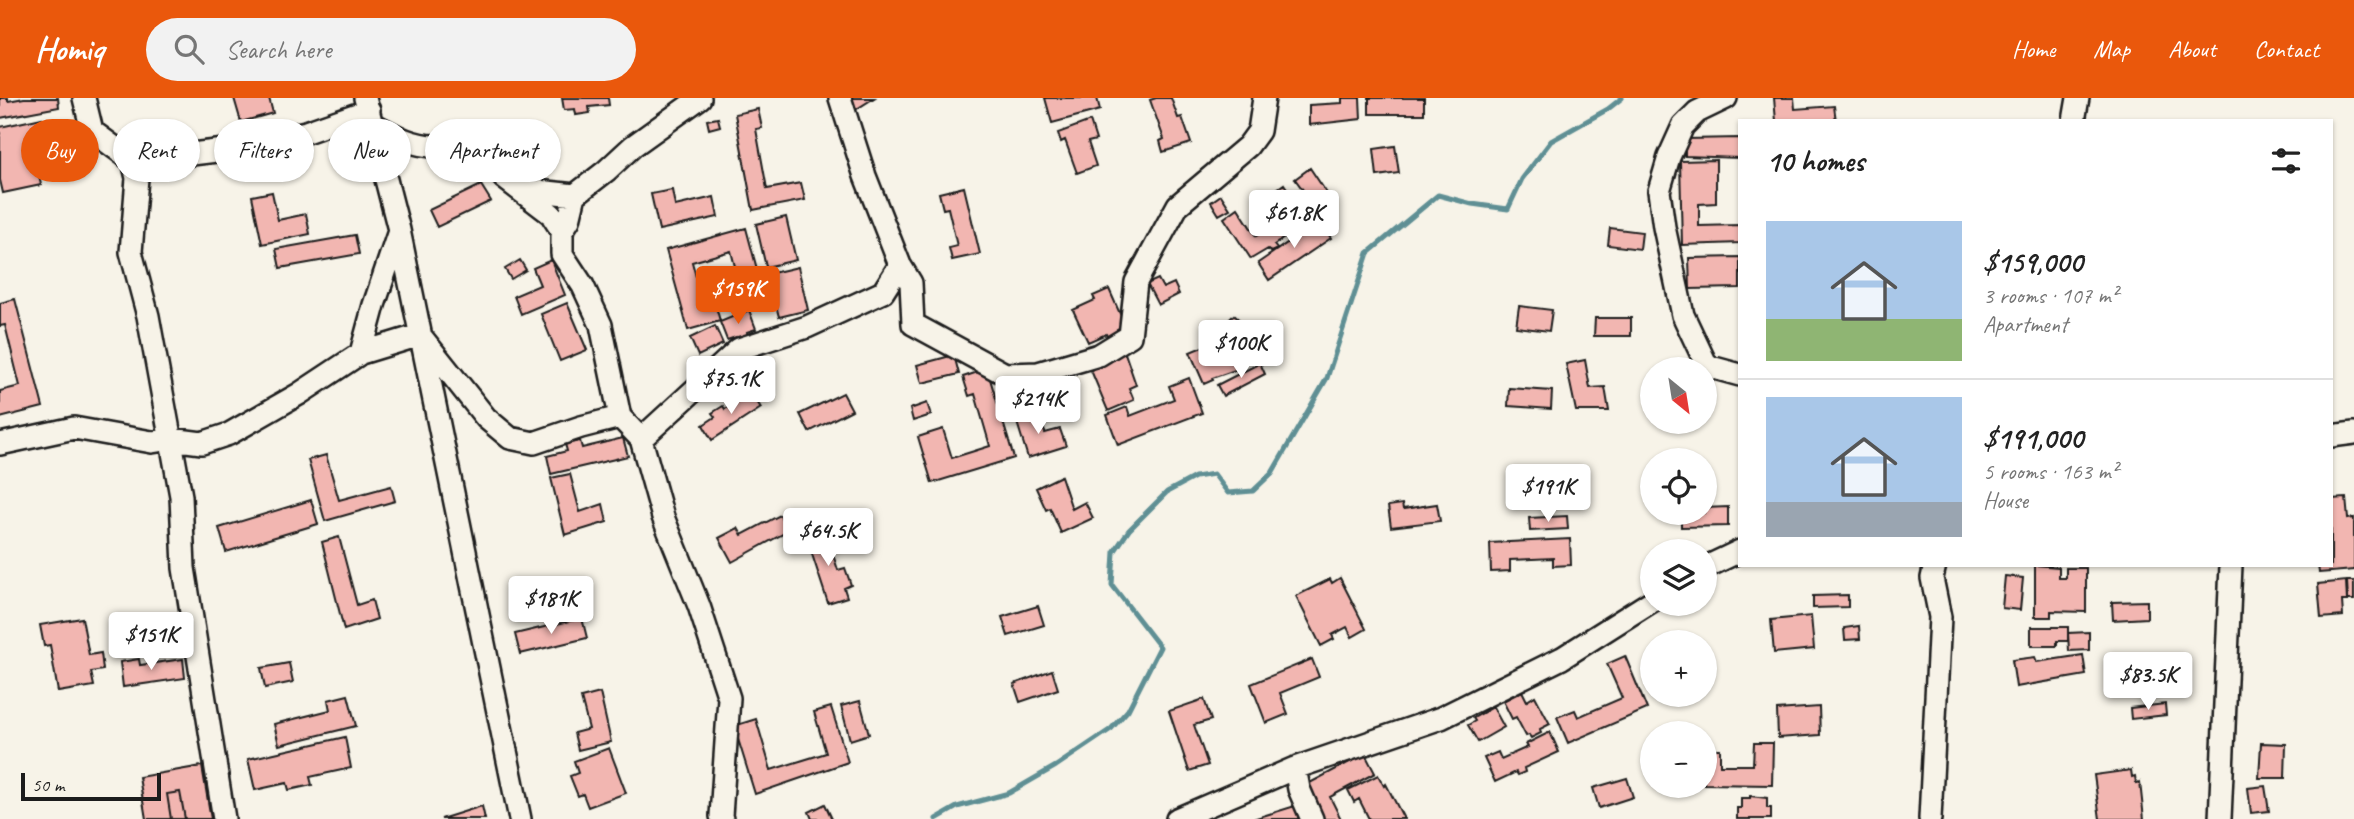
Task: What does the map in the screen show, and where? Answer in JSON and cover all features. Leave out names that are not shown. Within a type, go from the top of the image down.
[{"type":"street","points":[[84,98],[92,131],[113,147]]},
{"type":"street","points":[[700,98],[633,146],[606,172],[560,204],[556,223],[562,254],[583,286],[601,325],[620,417],[641,439],[663,517],[699,606],[729,698],[720,816],[722,819]]},
{"type":"street","points":[[839,98],[865,176],[900,265],[911,283],[914,324],[1005,374],[1038,373],[1099,355],[1130,336],[1136,282],[1178,205],[1248,146],[1259,131],[1264,98]]},
{"type":"street","points":[[1726,98],[1697,111],[1683,126],[1669,157],[1659,191],[1683,315],[1707,366],[1738,374]]},
{"type":"street","points":[[2074,119],[2078,98]]},
{"type":"street","points":[[200,153],[293,135],[369,111]]},
{"type":"street","points":[[369,111],[396,137],[418,145],[439,146],[476,135],[504,178],[556,223]]},
{"type":"street","points":[[369,111],[399,230],[520,819]]},
{"type":"street","points":[[137,182],[131,252],[148,316],[181,496],[184,568],[224,819]]},
{"type":"street","points":[[517,189],[575,195]]},
{"type":"street","points":[[361,353],[399,230]]},
{"type":"street","points":[[641,439],[739,349],[807,327],[883,292],[900,265]]},
{"type":"street","points":[[419,335],[486,418],[510,438],[534,443],[620,417]]},
{"type":"street","points":[[0,444],[74,428],[152,442],[171,439],[202,443],[229,434],[299,394],[361,353],[419,335]]},
{"type":"street","points":[[2333,436],[2354,433]]},
{"type":"street","points":[[1717,558],[1738,538]]},
{"type":"street","points":[[1717,562],[1738,552]]},
{"type":"street","points":[[1930,819],[1940,617],[1932,578],[1935,567]]},
{"type":"street","points":[[2220,819],[2231,567]]},
{"type":"street","points":[[1177,819],[1295,768],[1441,718],[1562,658],[1640,609]]},
{"type":"street","points":[[1295,768],[1299,789],[1312,819]]},
{"type":"building","points":[[0,98],[8,98],[8,101],[58,98],[59,107],[0,118]]},
{"type":"building","points":[[234,98],[269,98],[273,113],[240,119]]},
{"type":"building","points":[[562,98],[608,98],[609,105],[589,107],[590,113],[576,115],[575,109],[564,110]]},
{"type":"building","points":[[848,98],[874,98],[855,110]]},
{"type":"building","points":[[1045,98],[1097,98],[1100,110],[1052,123]]},
{"type":"building","points":[[1171,98],[1178,118],[1182,117],[1191,143],[1163,152],[1160,141],[1164,139],[1150,100]]},
{"type":"building","points":[[1342,98],[1360,98],[1361,119],[1309,125],[1309,105],[1342,103]]},
{"type":"building","points":[[1369,98],[1424,98],[1424,114],[1369,114]]},
{"type":"building","points":[[1774,98],[1794,98],[1795,109],[1834,106],[1836,119],[1776,119]]},
{"type":"building","points":[[758,109],[762,128],[756,129],[767,189],[801,183],[805,200],[753,210],[735,114]]},
{"type":"building","points":[[718,118],[720,126],[709,129],[707,120]]},
{"type":"building","points":[[1090,121],[1096,140],[1088,142],[1096,166],[1077,173],[1065,140],[1061,142],[1058,133]]},
{"type":"building","points":[[21,122],[21,182],[40,182],[41,185],[3,193],[0,180],[0,127]]},
{"type":"building","points":[[1738,138],[1738,158],[1685,156],[1685,139]]},
{"type":"building","points":[[1395,146],[1399,173],[1377,176],[1374,149]]},
{"type":"building","points":[[1716,160],[1716,203],[1699,204],[1699,226],[1738,225],[1738,243],[1682,245],[1680,161]]},
{"type":"building","points":[[1310,168],[1328,195],[1314,205],[1295,179]]},
{"type":"building","points":[[1284,184],[1309,221],[1292,233],[1266,197]]},
{"type":"building","points":[[481,185],[491,201],[437,227],[429,210]]},
{"type":"building","points":[[964,187],[980,254],[952,260],[949,248],[957,246],[948,208],[943,209],[939,193]]},
{"type":"building","points":[[672,190],[675,206],[714,197],[718,217],[659,230],[651,194]]},
{"type":"building","points":[[272,192],[278,220],[306,214],[310,234],[262,244],[252,196]]},
{"type":"building","points":[[1221,195],[1230,209],[1219,215],[1211,202]]},
{"type":"building","points":[[1238,208],[1256,236],[1278,222],[1287,236],[1274,245],[1277,249],[1271,252],[1268,249],[1251,259],[1224,218]]},
{"type":"building","points":[[786,217],[796,260],[766,267],[756,224]]},
{"type":"building","points":[[1319,221],[1331,238],[1269,280],[1258,263]]},
{"type":"building","points":[[746,228],[758,273],[738,278],[731,251],[692,262],[702,299],[713,296],[720,321],[688,330],[666,250]]},
{"type":"building","points":[[1610,228],[1642,232],[1640,249],[1608,245]]},
{"type":"building","points":[[355,235],[359,254],[280,268],[276,249]]},
{"type":"building","points":[[1738,257],[1738,288],[1690,289],[1689,258]]},
{"type":"building","points":[[520,260],[526,270],[511,279],[505,269]]},
{"type":"building","points":[[551,260],[565,295],[521,314],[514,296],[540,285],[533,268]]},
{"type":"building","points":[[798,267],[808,310],[779,317],[768,274]]},
{"type":"building","points":[[1158,279],[1163,288],[1174,283],[1179,294],[1158,305],[1147,284]]},
{"type":"building","points":[[1109,289],[1125,325],[1117,329],[1118,332],[1088,342],[1073,310],[1095,300],[1093,296]]},
{"type":"building","points":[[15,299],[43,407],[0,418],[0,391],[20,386],[5,325],[0,326],[0,303]]},
{"type":"building","points":[[567,303],[587,350],[560,361],[541,314]]},
{"type":"building","points":[[1519,306],[1552,310],[1549,331],[1516,327]]},
{"type":"building","points":[[749,310],[756,329],[747,332],[748,336],[738,340],[736,337],[727,340],[720,322]]},
{"type":"building","points":[[1234,315],[1264,342],[1248,360],[1236,349],[1240,344],[1222,327]]},
{"type":"building","points":[[1595,318],[1631,318],[1631,336],[1594,336]]},
{"type":"building","points":[[715,326],[723,344],[698,356],[690,338]]},
{"type":"building","points":[[1224,338],[1238,369],[1212,378],[1213,380],[1204,384],[1190,352]]},
{"type":"building","points":[[1125,353],[1136,385],[1129,388],[1134,400],[1108,411],[1090,368]]},
{"type":"building","points":[[954,355],[959,374],[922,383],[917,365]]},
{"type":"building","points":[[1585,360],[1590,388],[1605,387],[1609,411],[1576,411],[1566,364]]},
{"type":"building","points":[[1260,363],[1265,374],[1223,396],[1217,385]]},
{"type":"building","points":[[987,369],[1014,458],[932,483],[918,437],[943,429],[952,458],[990,446],[975,394],[969,396],[963,377]]},
{"type":"building","points":[[1189,378],[1202,413],[1118,445],[1107,415],[1127,407],[1130,416],[1174,399],[1169,386]]},
{"type":"building","points":[[1509,388],[1552,391],[1551,409],[1508,406]]},
{"type":"building","points":[[751,392],[761,408],[712,440],[703,425],[715,417],[712,413],[723,406],[725,409]]},
{"type":"building","points":[[843,393],[852,410],[809,432],[800,414]]},
{"type":"building","points":[[927,403],[931,415],[913,421],[910,409]]},
{"type":"building","points":[[1039,412],[1045,433],[1060,429],[1066,446],[1028,458],[1016,419]]},
{"type":"building","points":[[623,438],[628,456],[551,474],[547,456],[567,451],[565,444],[580,441],[582,448]]},
{"type":"building","points":[[326,455],[339,500],[391,486],[395,501],[325,521],[308,460]]},
{"type":"building","points":[[570,474],[580,512],[603,504],[607,522],[565,535],[551,478]]},
{"type":"building","points":[[1061,476],[1072,509],[1085,502],[1093,518],[1061,533],[1050,508],[1046,510],[1036,488]]},
{"type":"building","points":[[2346,498],[2348,519],[2354,518],[2354,570],[2319,573],[2318,567],[2333,567],[2333,499]]},
{"type":"building","points":[[311,500],[318,524],[226,552],[219,528]]},
{"type":"building","points":[[1402,504],[1403,509],[1437,504],[1440,521],[1391,527],[1388,506]]},
{"type":"building","points":[[1717,507],[1728,507],[1728,526],[1681,527],[1717,525]]},
{"type":"building","points":[[780,515],[788,531],[732,562],[719,538],[738,528],[742,535]]},
{"type":"building","points":[[1567,516],[1568,529],[1530,531],[1529,518]]},
{"type":"building","points":[[825,530],[838,570],[845,568],[851,585],[844,588],[847,597],[828,603],[806,536]]},
{"type":"building","points":[[339,537],[357,605],[372,600],[377,619],[344,630],[322,542]]},
{"type":"building","points":[[1570,539],[1571,565],[1553,566],[1553,558],[1510,560],[1510,571],[1491,572],[1490,543]]},
{"type":"building","points":[[2035,567],[2059,567],[2059,578],[2066,578],[2066,568],[2086,568],[2086,612],[2051,611],[2051,617],[2035,617]]},
{"type":"building","points":[[2005,576],[2023,578],[2020,610],[2002,608]]},
{"type":"building","points":[[1340,578],[1366,629],[1352,637],[1347,627],[1332,635],[1334,639],[1321,646],[1296,596],[1330,579],[1332,583]]},
{"type":"building","points":[[2346,581],[2347,601],[2342,601],[2343,616],[2321,618],[2318,584]]},
{"type":"building","points":[[2347,581],[2354,581],[2354,600],[2348,600]]},
{"type":"building","points":[[1848,595],[1848,607],[1813,608],[1813,596]]},
{"type":"building","points":[[2147,601],[2147,618],[2113,620],[2112,602]]},
{"type":"building","points":[[1038,606],[1044,625],[1008,636],[1002,617]]},
{"type":"building","points":[[1811,616],[1814,649],[1774,653],[1771,620]]},
{"type":"building","points":[[82,618],[89,655],[101,653],[103,670],[91,672],[94,686],[58,692],[50,645],[44,646],[40,625]]},
{"type":"building","points":[[582,618],[587,638],[520,654],[515,634]]},
{"type":"building","points":[[1859,626],[1860,639],[1845,640],[1844,628]]},
{"type":"building","points":[[2031,627],[2068,627],[2068,641],[2057,641],[2057,646],[2031,646]]},
{"type":"building","points":[[2089,632],[2089,650],[2069,651],[2068,633]]},
{"type":"building","points":[[2083,655],[2086,675],[2016,687],[2012,660],[2035,657],[2037,662]]},
{"type":"building","points":[[1625,656],[1640,692],[1640,707],[1647,709],[1568,743],[1557,717],[1575,710],[1578,717],[1622,698],[1607,664]]},
{"type":"building","points":[[139,659],[140,665],[183,659],[185,678],[123,687],[120,662]]},
{"type":"building","points":[[1312,659],[1319,677],[1280,693],[1288,714],[1266,723],[1251,684]]},
{"type":"building","points":[[289,663],[293,682],[265,688],[261,668]]},
{"type":"building","points":[[1052,670],[1058,689],[1020,702],[1014,684]]},
{"type":"building","points":[[1522,691],[1527,701],[1535,696],[1550,724],[1531,738],[1526,736],[1516,717],[1512,719],[1503,701]]},
{"type":"building","points":[[600,693],[611,742],[578,750],[574,733],[589,729],[581,698]]},
{"type":"building","points":[[348,695],[356,726],[279,745],[274,724],[330,710],[328,700]]},
{"type":"building","points":[[1204,699],[1211,720],[1194,725],[1208,765],[1189,771],[1169,711]]},
{"type":"building","points":[[860,701],[869,734],[850,740],[841,706]]},
{"type":"building","points":[[2165,704],[2166,715],[2131,719],[2130,708]]},
{"type":"building","points":[[831,707],[848,762],[755,794],[734,726],[756,719],[771,770],[826,753],[814,712]]},
{"type":"building","points":[[1493,707],[1504,727],[1478,742],[1468,725],[1475,721],[1473,718]]},
{"type":"building","points":[[1819,707],[1820,735],[1778,738],[1777,710]]},
{"type":"building","points":[[1550,732],[1559,752],[1524,768],[1525,772],[1518,775],[1516,772],[1495,782],[1484,758],[1498,752],[1501,759],[1528,747],[1526,744]]},
{"type":"building","points":[[345,737],[351,768],[310,777],[312,785],[289,790],[287,783],[255,790],[248,759]]},
{"type":"building","points":[[1754,743],[1773,743],[1772,785],[1717,784],[1717,749],[1720,749],[1720,765],[1753,765]]},
{"type":"building","points":[[2261,743],[2286,744],[2285,778],[2259,778]]},
{"type":"building","points":[[609,748],[626,793],[588,807],[583,794],[578,796],[570,776],[578,773],[574,761]]},
{"type":"building","points":[[1365,754],[1375,773],[1330,797],[1341,819],[1318,819],[1302,787]]},
{"type":"building","points":[[202,766],[211,819],[185,819],[180,792],[167,794],[171,819],[146,819],[139,777]]},
{"type":"building","points":[[2131,770],[2136,783],[2140,782],[2144,819],[2100,819],[2094,775]]},
{"type":"building","points":[[1378,775],[1384,786],[1386,784],[1404,819],[1369,819],[1359,799],[1354,802],[1348,790]]},
{"type":"building","points":[[1627,778],[1633,797],[1599,808],[1593,788]]},
{"type":"building","points":[[2265,786],[2269,811],[2251,813],[2248,788]]},
{"type":"building","points":[[180,792],[185,819],[171,819],[167,794]]},
{"type":"building","points":[[1741,798],[1767,798],[1771,819],[1737,819]]},
{"type":"building","points":[[825,804],[832,819],[812,819],[809,812]]},
{"type":"building","points":[[482,806],[485,819],[441,819]]},
{"type":"building","points":[[1295,806],[1299,819],[1253,819]]},
{"type":"waterway","points":[[936,819],[957,807],[1009,793],[1056,766],[1111,729],[1128,710],[1160,647],[1112,585],[1114,552],[1129,530],[1167,492],[1195,477],[1214,474],[1228,493],[1253,491],[1272,473],[1327,378],[1368,253],[1438,195],[1472,204],[1508,209],[1522,179],[1551,141],[1608,109],[1622,98]]}]
